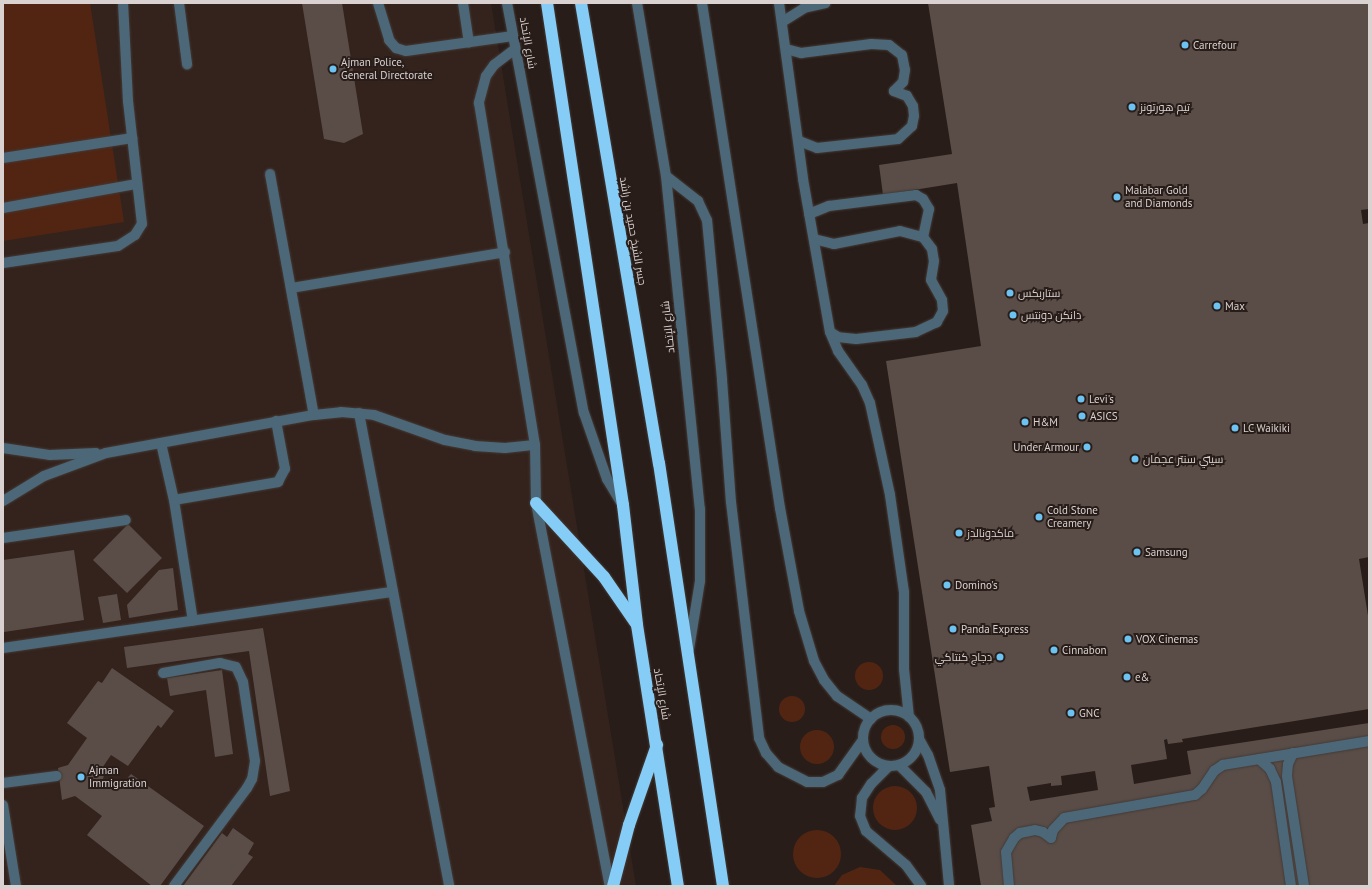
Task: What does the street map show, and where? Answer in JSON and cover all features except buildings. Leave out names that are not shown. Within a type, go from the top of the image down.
[{"type":"highway","name":"شارع الإتحاد","points":[[547,3],[615,448],[637,625],[657,744],[678,886]]},
{"type":"highway","name":"جسر الشيخ حميد بن راشد","points":[[581,3],[660,462]]},
{"type":"highway","name":"شارع الإتحاد","points":[[660,462],[689,649],[723,886]]},
{"type":"highway","points":[[536,503],[604,577],[637,625]]},
{"type":"highway","points":[[612,886],[629,825],[657,744]]},
{"type":"street","points":[[3,263],[118,246],[127,242],[142,224],[132,138],[123,3]]},
{"type":"street","points":[[179,3],[187,64]]},
{"type":"street","points":[[378,3],[385,32],[396,48],[406,51],[513,36]]},
{"type":"street","points":[[463,3],[469,43]]},
{"type":"street","name":"شارع الإتحاد","points":[[507,3],[584,413],[607,479],[623,505]]},
{"type":"street","name":"شارع الإتحاد","points":[[638,3],[666,176],[701,523],[700,581],[689,649]]},
{"type":"street","points":[[702,3],[780,508],[799,611],[814,661],[824,680],[837,696],[871,719]]},
{"type":"street","points":[[779,3],[809,214],[830,332],[838,351],[867,394],[876,422],[894,517],[904,592],[904,669],[909,717]]},
{"type":"street","points":[[782,22],[804,8],[825,3]]},
{"type":"street","points":[[786,49],[801,53],[871,44],[889,45],[902,55],[905,70],[903,82],[894,91],[910,100],[914,116],[912,126],[898,139],[817,148],[799,141]]},
{"type":"street","points":[[515,49],[494,65],[486,76],[479,103],[505,252],[535,444],[536,503],[612,886]]},
{"type":"street","points":[[3,158],[132,138]]},
{"type":"street","points":[[270,174],[314,415]]},
{"type":"street","points":[[666,176],[698,201],[707,220],[722,380],[731,502],[759,738],[766,753],[778,767],[807,782],[823,782],[838,775],[863,740],[865,729],[871,719],[886,711],[898,711],[909,717],[915,723],[919,739],[928,755],[940,790],[942,826],[949,886]]},
{"type":"street","points":[[3,208],[137,184]]},
{"type":"street","points":[[809,214],[830,206],[916,195],[923,198],[930,209],[923,237]]},
{"type":"street","points":[[814,239],[834,244],[900,231],[923,237],[932,249],[934,262],[931,280],[942,300],[942,311],[937,322],[928,328],[856,339],[838,337],[830,332]]},
{"type":"street","points":[[291,288],[505,252]]},
{"type":"street","points":[[3,448],[50,455],[106,453],[314,415],[360,413],[389,418],[445,440],[475,446],[505,448],[535,444]]},
{"type":"street","points":[[360,413],[449,886]]},
{"type":"street","points":[[174,500],[278,482],[285,469],[276,421]]},
{"type":"street","points":[[161,443],[174,500],[193,620]]},
{"type":"street","points":[[3,501],[44,476],[106,453]]},
{"type":"street","points":[[3,538],[126,520]]},
{"type":"street","points":[[3,648],[393,592]]},
{"type":"street","points":[[163,673],[220,663],[236,667],[243,682],[256,761],[252,779],[247,788],[174,886]]},
{"type":"street","points":[[919,739],[916,750],[909,760],[894,766],[871,784],[862,798],[860,816],[866,831],[906,865],[921,886]]},
{"type":"street","points":[[863,740],[871,758],[894,766],[926,792],[942,826]]},
{"type":"street","points":[[1009,886],[1006,852],[1014,838],[1020,833],[1035,830],[1043,832],[1050,838],[1055,826],[1064,818],[1195,795],[1202,790],[1218,768],[1293,753],[1369,741]]},
{"type":"street","points":[[1293,753],[1288,764],[1287,776],[1304,886]]},
{"type":"street","points":[[1260,759],[1270,769],[1276,782],[1291,886]]},
{"type":"street","points":[[3,783],[57,776]]},
{"type":"street","points":[[3,805],[16,886]]},
{"type":"shaded area","points":[[3,3],[491,3],[636,886],[3,886]]},
{"type":"shaded area","points":[[3,3],[90,3],[124,222],[3,241]]},
{"type":"shaded area","points":[[869,662],[879,666],[883,676],[879,686],[869,690],[859,686],[855,676],[859,666]]},
{"type":"shaded area","points":[[792,696],[801,700],[805,709],[801,718],[792,722],[783,718],[779,709],[783,700]]},
{"type":"shaded area","points":[[893,725],[902,728],[905,737],[902,746],[893,749],[884,746],[881,737],[884,728]]},
{"type":"shaded area","points":[[820,730],[829,735],[833,740],[833,754],[829,759],[824,763],[814,764],[810,763],[801,754],[800,744],[801,740],[810,731]]},
{"type":"shaded area","points":[[895,786],[907,790],[913,796],[917,808],[913,820],[907,826],[895,830],[883,826],[877,820],[873,808],[877,796],[883,790]]},
{"type":"shaded area","points":[[817,830],[826,832],[834,837],[839,845],[841,854],[839,863],[834,871],[826,876],[817,878],[808,876],[800,871],[795,863],[793,854],[795,845],[800,837],[808,832]]},
{"type":"shaded area","points":[[860,867],[880,870],[897,886],[834,886],[842,875]]},
{"type":"place","name":"Carrefour","points":[[1185,45]]},
{"type":"place","name":"Ajman Police, General Directorate","points":[[333,69]]},
{"type":"place","name":"تيم هورتونز","points":[[1132,107]]},
{"type":"place","name":"Malabar Gold and Diamonds","points":[[1117,197]]},
{"type":"place","name":"ستاربكس","points":[[1010,293]]},
{"type":"place","name":"Max","points":[[1217,306]]},
{"type":"place","name":"دانكن دونتس","points":[[1013,315]]},
{"type":"place","name":"Levi's","points":[[1081,399]]},
{"type":"place","name":"ASICS","points":[[1082,416]]},
{"type":"place","name":"H&M","points":[[1025,422]]},
{"type":"place","name":"LC Waikiki","points":[[1235,428]]},
{"type":"place","name":"Under Armour","points":[[1087,447]]},
{"type":"place","name":"سيتي سنتر عجمان","points":[[1135,459]]},
{"type":"place","name":"Cold Stone Creamery","points":[[1039,517]]},
{"type":"place","name":"ماكدونالدز","points":[[959,533]]},
{"type":"place","name":"Samsung","points":[[1137,552]]},
{"type":"place","name":"Domino's","points":[[947,585]]},
{"type":"place","name":"Panda Express","points":[[953,629]]},
{"type":"place","name":"VOX Cinemas","points":[[1128,639]]},
{"type":"place","name":"Cinnabon","points":[[1054,650]]},
{"type":"place","name":"دجاج كنتاكي","points":[[1000,657]]},
{"type":"place","name":"e&","points":[[1127,677]]},
{"type":"place","name":"GNC","points":[[1071,713]]},
{"type":"place","name":"Ajman Immigration","points":[[81,777]]}]
